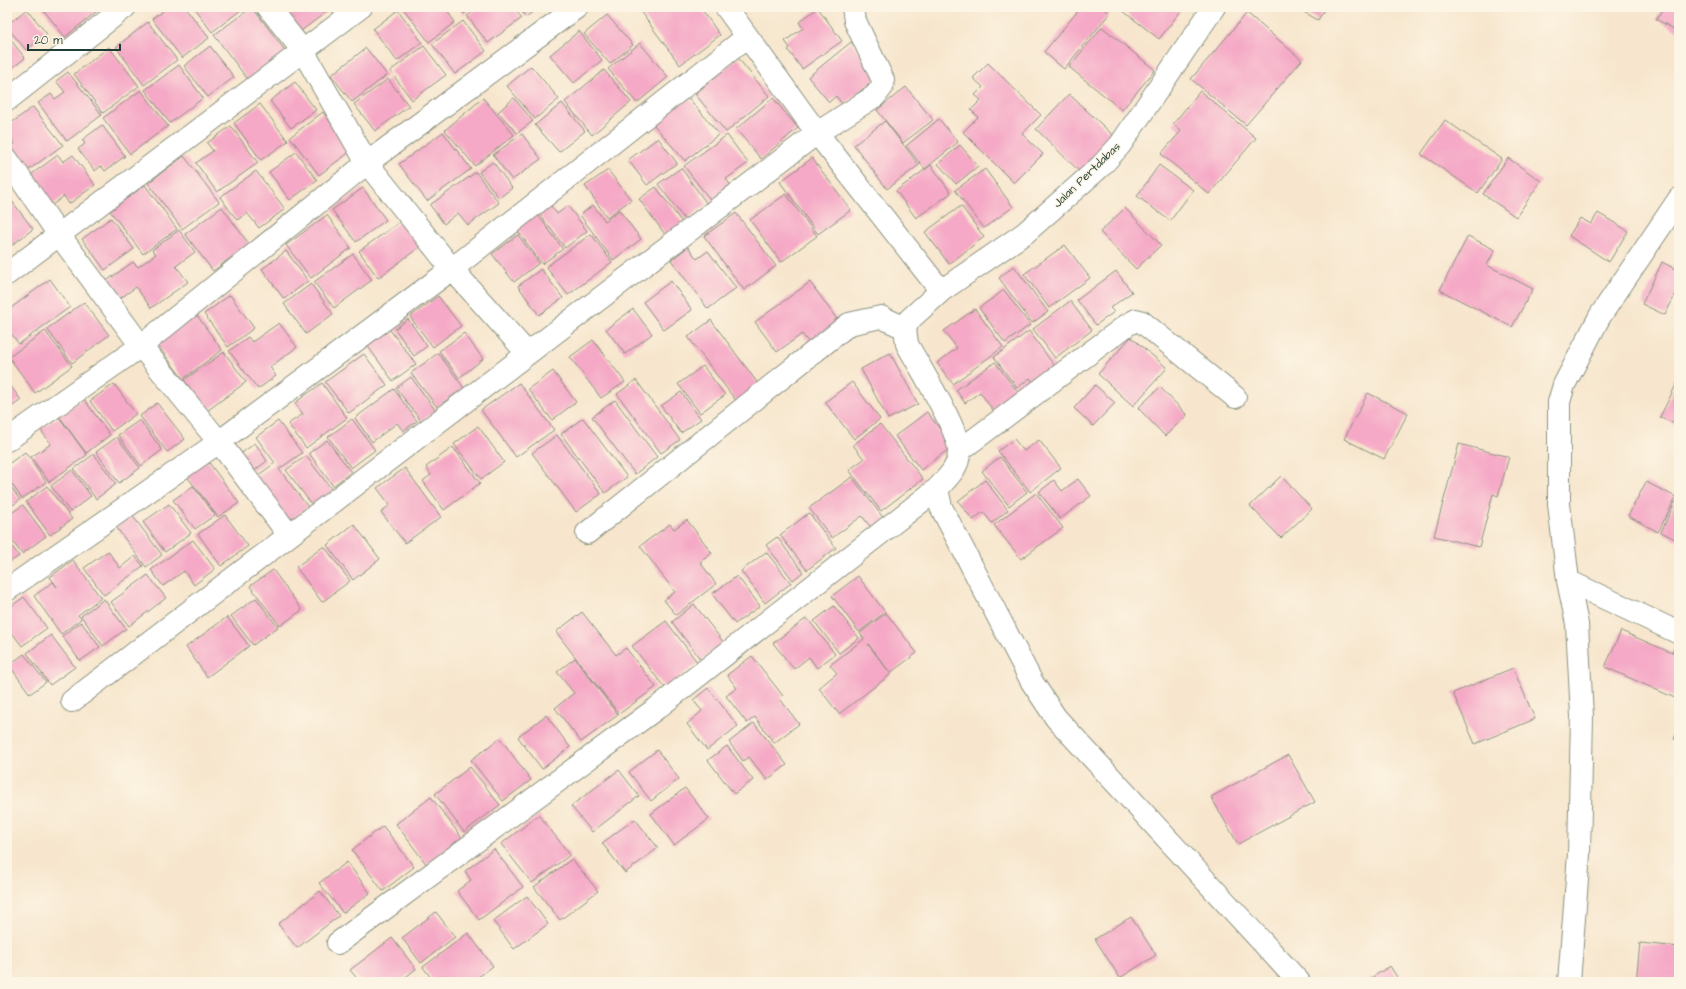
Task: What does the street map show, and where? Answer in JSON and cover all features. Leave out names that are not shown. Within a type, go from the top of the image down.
[{"type":"street","points":[[7,100],[125,7]]},
{"type":"street","points":[[268,7],[303,51],[367,162],[452,269],[526,353]]},
{"type":"street","points":[[7,274],[60,236],[361,7]]},
{"type":"street","points":[[7,440],[141,346],[367,162],[577,7]]},
{"type":"street","points":[[726,7],[817,133],[941,292]]},
{"type":"street","points":[[72,701],[526,353],[817,133],[875,96],[882,87],[884,80],[855,21],[853,7]]},
{"type":"street","name":"Jalan Pertdabas","points":[[905,328],[910,319],[941,292],[1025,233],[1101,166],[1120,145],[1214,7]]},
{"type":"street","points":[[7,590],[220,442],[452,269],[747,37]]},
{"type":"street","points":[[7,159],[60,236],[141,346],[220,442],[289,535]]},
{"type":"street","points":[[1569,982],[1580,854],[1582,716],[1577,624],[1568,581],[1559,497],[1559,402],[1564,385],[1600,316],[1679,199]]},
{"type":"street","points":[[338,943],[657,708],[937,489],[954,471],[959,451],[954,431],[907,344],[905,328],[881,317],[850,324],[587,533]]},
{"type":"street","points":[[959,451],[1127,325],[1136,320],[1142,322],[1235,397]]},
{"type":"street","points":[[937,489],[941,507],[1032,682],[1056,718],[1299,982]]},
{"type":"street","points":[[1568,581],[1679,633]]},
{"type":"building","points":[[41,7],[100,7],[101,8],[65,37]]},
{"type":"building","points":[[168,7],[185,7],[209,38],[182,58],[152,19]]},
{"type":"building","points":[[193,7],[245,7],[212,32]]},
{"type":"building","points":[[252,7],[287,53],[249,81],[214,35]]},
{"type":"building","points":[[283,7],[333,7],[301,31]]},
{"type":"building","points":[[402,7],[444,7],[455,22],[429,42]]},
{"type":"building","points":[[458,7],[472,7],[464,14]]},
{"type":"building","points":[[480,7],[513,7],[522,18],[488,43],[467,16]]},
{"type":"building","points":[[518,7],[539,7],[526,17]]},
{"type":"building","points":[[637,7],[700,7],[720,35],[680,65]]},
{"type":"building","points":[[1081,7],[1102,7],[1110,13],[1064,69],[1044,52]]},
{"type":"building","points":[[1118,7],[1184,7],[1159,39]]},
{"type":"building","points":[[1295,7],[1326,7],[1318,20]]},
{"type":"building","points":[[1664,7],[1679,7],[1679,32],[1656,19]]},
{"type":"building","points":[[818,8],[842,41],[802,69],[788,50],[790,48],[785,41],[803,28],[799,22]]},
{"type":"building","points":[[27,9],[47,34],[26,50],[7,27],[7,25]]},
{"type":"building","points":[[398,10],[422,42],[397,61],[373,29]]},
{"type":"building","points":[[1247,13],[1302,60],[1246,125],[1191,79]]},
{"type":"building","points":[[607,15],[633,45],[610,64],[584,34]]},
{"type":"building","points":[[463,21],[486,51],[455,74],[432,44]]},
{"type":"building","points":[[148,22],[177,60],[144,85],[116,47]]},
{"type":"building","points":[[1102,27],[1155,70],[1122,110],[1069,67]]},
{"type":"building","points":[[579,31],[602,60],[574,83],[550,55]]},
{"type":"building","points":[[7,35],[25,58],[7,72]]},
{"type":"building","points":[[851,42],[879,76],[843,105],[836,96],[829,102],[808,77]]},
{"type":"building","points":[[640,43],[668,77],[637,103],[608,69]]},
{"type":"building","points":[[210,46],[234,77],[208,97],[184,66]]},
{"type":"building","points":[[424,46],[446,75],[412,100],[390,71]]},
{"type":"building","points":[[109,47],[139,86],[103,113],[74,74]]},
{"type":"building","points":[[366,48],[387,75],[352,102],[331,75]]},
{"type":"building","points":[[738,58],[769,96],[726,132],[695,94]]},
{"type":"building","points":[[988,63],[1041,115],[1022,134],[1043,154],[1014,183],[963,132],[978,117],[971,110],[981,100],[975,95],[983,87],[973,78]]},
{"type":"building","points":[[179,65],[203,98],[170,123],[145,90]]},
{"type":"building","points":[[531,66],[559,99],[535,119],[507,86]]},
{"type":"building","points":[[604,70],[631,102],[592,135],[565,102]]},
{"type":"building","points":[[68,72],[102,115],[67,141],[38,103],[51,94],[55,99],[65,92],[56,81]]},
{"type":"building","points":[[388,79],[409,106],[375,131],[354,104]]},
{"type":"building","points":[[295,82],[316,110],[291,128],[270,101]]},
{"type":"building","points":[[906,87],[933,120],[903,143],[877,110]]},
{"type":"building","points":[[141,90],[168,126],[130,154],[103,118]]},
{"type":"building","points":[[1200,91],[1256,138],[1209,194],[1161,154],[1181,131],[1173,124]]},
{"type":"building","points":[[1069,94],[1115,137],[1081,173],[1036,129]]},
{"type":"building","points":[[687,96],[719,134],[685,161],[653,124]]},
{"type":"building","points":[[483,98],[514,135],[475,166],[445,130]]},
{"type":"building","points":[[514,98],[533,121],[517,133],[498,112]]},
{"type":"building","points":[[773,98],[798,128],[761,159],[736,129]]},
{"type":"building","points":[[562,103],[585,131],[559,152],[535,125]]},
{"type":"building","points":[[260,104],[288,141],[261,160],[234,123]]},
{"type":"building","points":[[33,107],[63,145],[23,174],[7,151],[15,144],[7,133],[7,126]]},
{"type":"building","points":[[323,112],[351,151],[319,175],[290,137]]},
{"type":"building","points":[[939,119],[958,142],[925,169],[906,146]]},
{"type":"building","points":[[1445,120],[1502,159],[1478,193],[1421,154]]},
{"type":"building","points":[[885,121],[919,165],[887,189],[854,145]]},
{"type":"building","points":[[102,125],[125,156],[105,171],[101,166],[95,171],[78,149],[85,144],[82,140]]},
{"type":"building","points":[[231,126],[258,163],[217,192],[196,163],[213,151],[207,143]]},
{"type":"building","points":[[443,132],[471,169],[427,201],[399,164]]},
{"type":"building","points":[[522,134],[541,159],[512,180],[493,155]]},
{"type":"building","points":[[727,135],[748,163],[726,179],[732,187],[712,202],[684,166]]},
{"type":"building","points":[[658,138],[677,163],[647,185],[628,160]]},
{"type":"building","points":[[960,145],[978,166],[956,184],[938,164]]},
{"type":"building","points":[[296,152],[317,180],[290,200],[269,172]]},
{"type":"building","points":[[58,155],[63,162],[73,155],[95,185],[69,204],[64,196],[51,206],[29,176]]},
{"type":"building","points":[[184,156],[219,202],[182,229],[148,183]]},
{"type":"building","points":[[812,158],[851,210],[818,234],[780,182]]},
{"type":"building","points":[[1508,158],[1541,181],[1516,217],[1483,194]]},
{"type":"building","points":[[493,162],[512,188],[499,198],[479,172]]},
{"type":"building","points":[[931,165],[951,193],[916,218],[896,191]]},
{"type":"building","points":[[1159,165],[1193,190],[1170,221],[1137,196]]},
{"type":"building","points":[[681,168],[707,204],[685,220],[658,184]]},
{"type":"building","points":[[985,169],[1013,207],[984,228],[955,190]]},
{"type":"building","points":[[608,170],[631,200],[607,217],[585,186]]},
{"type":"building","points":[[256,171],[285,209],[259,228],[247,213],[237,220],[220,197]]},
{"type":"building","points":[[476,172],[499,203],[468,225],[458,213],[444,224],[430,205]]},
{"type":"building","points":[[145,185],[177,229],[143,254],[110,211]]},
{"type":"building","points":[[656,187],[683,224],[667,237],[639,199]]},
{"type":"building","points":[[363,188],[386,220],[356,242],[332,210]]},
{"type":"building","points":[[786,194],[817,236],[781,262],[750,220]]},
{"type":"building","points":[[7,196],[33,229],[7,249]]},
{"type":"building","points":[[547,201],[557,214],[568,206],[587,231],[565,248],[536,209]]},
{"type":"building","points":[[593,205],[605,221],[619,210],[641,239],[613,260],[580,215]]},
{"type":"building","points":[[961,206],[984,237],[949,264],[925,232]]},
{"type":"building","points":[[222,207],[249,244],[213,271],[185,234]]},
{"type":"building","points":[[1125,208],[1161,245],[1136,269],[1100,232]]},
{"type":"building","points":[[535,211],[563,249],[542,264],[514,226]]},
{"type":"building","points":[[736,213],[776,266],[744,290],[704,236]]},
{"type":"building","points":[[1598,213],[1628,231],[1609,262],[1569,236],[1580,218],[1591,224]]},
{"type":"building","points":[[327,215],[351,248],[311,278],[286,245]]},
{"type":"building","points":[[111,218],[134,249],[105,270],[82,239]]},
{"type":"building","points":[[401,221],[421,246],[378,278],[359,251]]},
{"type":"building","points":[[179,230],[195,252],[176,266],[188,282],[151,308],[136,287],[118,300],[105,282],[133,262],[138,267],[156,254],[152,250]]},
{"type":"building","points":[[591,234],[612,262],[568,295],[546,267]]},
{"type":"building","points":[[518,235],[539,263],[514,282],[492,254]]},
{"type":"building","points":[[1468,236],[1495,250],[1487,265],[1533,289],[1512,327],[1440,290]]},
{"type":"building","points":[[1065,245],[1090,278],[1049,308],[1024,274]]},
{"type":"building","points":[[688,247],[697,259],[708,251],[736,288],[708,309],[671,260]]},
{"type":"building","points":[[286,251],[308,281],[284,299],[262,269]]},
{"type":"building","points":[[353,254],[372,280],[334,308],[314,282]]},
{"type":"building","points":[[1662,262],[1679,271],[1679,287],[1665,315],[1642,304]]},
{"type":"building","points":[[1014,266],[1048,312],[1032,323],[999,278]]},
{"type":"building","points":[[541,269],[563,298],[539,315],[518,286]]},
{"type":"building","points":[[1116,271],[1132,292],[1110,308],[1114,312],[1096,325],[1077,300]]},
{"type":"building","points":[[50,279],[70,307],[19,344],[7,328],[7,311]]},
{"type":"building","points":[[671,281],[692,310],[664,330],[643,302]]},
{"type":"building","points":[[810,282],[839,322],[810,344],[802,334],[777,352],[755,322]]},
{"type":"building","points":[[311,284],[333,314],[306,334],[284,304]]},
{"type":"building","points":[[1004,290],[1030,325],[1005,343],[979,308]]},
{"type":"building","points":[[230,295],[254,328],[228,347],[204,314]]},
{"type":"building","points":[[438,296],[461,326],[433,347],[410,317]]},
{"type":"building","points":[[1070,301],[1092,330],[1055,358],[1033,329]]},
{"type":"building","points":[[84,302],[109,335],[72,363],[47,329]]},
{"type":"building","points":[[633,309],[652,334],[625,354],[606,329]]},
{"type":"building","points":[[975,309],[1003,347],[953,384],[937,363],[957,348],[944,331]]},
{"type":"building","points":[[196,314],[222,350],[183,379],[156,343]]},
{"type":"building","points":[[408,319],[427,346],[414,356],[395,329]]},
{"type":"building","points":[[711,320],[762,389],[740,406],[688,337]]},
{"type":"building","points":[[279,323],[297,347],[270,367],[276,376],[258,389],[229,351],[248,337],[252,342]]},
{"type":"building","points":[[386,325],[416,364],[393,381],[364,341]]},
{"type":"building","points":[[45,331],[72,366],[35,393],[9,357]]},
{"type":"building","points":[[1029,331],[1056,368],[1034,384],[1030,378],[1017,388],[994,357]]},
{"type":"building","points":[[464,333],[483,359],[459,378],[439,351]]},
{"type":"building","points":[[1131,337],[1167,368],[1133,406],[1098,374]]},
{"type":"building","points":[[593,340],[625,382],[601,398],[570,357]]},
{"type":"building","points":[[224,352],[246,382],[207,411],[184,380]]},
{"type":"building","points":[[438,353],[464,388],[437,407],[411,373]]},
{"type":"building","points":[[890,353],[918,404],[888,419],[861,369]]},
{"type":"building","points":[[364,354],[387,385],[349,413],[325,382]]},
{"type":"building","points":[[995,362],[1020,395],[995,413],[980,392],[965,403],[956,390]]},
{"type":"building","points":[[703,366],[725,395],[700,413],[678,384]]},
{"type":"building","points":[[553,371],[576,402],[552,420],[528,389]]},
{"type":"building","points":[[411,377],[436,411],[421,421],[396,388]]},
{"type":"building","points":[[1679,379],[1679,426],[1660,417]]},
{"type":"building","points":[[636,380],[680,440],[661,453],[617,394]]},
{"type":"building","points":[[7,381],[21,400],[7,410]]},
{"type":"building","points":[[852,382],[880,419],[854,439],[825,402]]},
{"type":"building","points":[[322,383],[347,418],[306,448],[288,424],[303,414],[295,403]]},
{"type":"building","points":[[519,383],[554,430],[516,457],[481,410]]},
{"type":"building","points":[[114,384],[136,414],[112,431],[90,401]]},
{"type":"building","points":[[1095,385],[1115,403],[1093,426],[1074,408]]},
{"type":"building","points":[[1160,387],[1187,415],[1165,436],[1138,408]]},
{"type":"building","points":[[394,389],[417,421],[403,431],[397,423],[372,442],[355,418]]},
{"type":"building","points":[[681,392],[701,419],[681,433],[661,406]]},
{"type":"building","points":[[1368,393],[1408,413],[1384,459],[1344,439]]},
{"type":"building","points":[[83,398],[110,435],[86,453],[59,416]]},
{"type":"building","points":[[615,400],[657,457],[635,474],[592,417]]},
{"type":"building","points":[[157,403],[185,439],[167,452],[140,416]]},
{"type":"building","points":[[927,412],[953,446],[921,470],[895,436]]},
{"type":"building","points":[[59,417],[87,455],[49,482],[31,457],[51,444],[40,429]]},
{"type":"building","points":[[583,418],[627,477],[605,493],[561,434]]},
{"type":"building","points":[[352,419],[375,450],[351,468],[328,437]]},
{"type":"building","points":[[140,420],[162,450],[141,466],[118,435]]},
{"type":"building","points":[[278,421],[302,453],[279,469],[308,507],[286,523],[253,479],[275,463],[256,437]]},
{"type":"building","points":[[880,424],[923,479],[881,511],[849,470],[864,459],[853,445]]},
{"type":"building","points":[[478,426],[504,462],[481,479],[454,444]]},
{"type":"building","points":[[557,435],[601,494],[576,512],[532,453]]},
{"type":"building","points":[[117,437],[140,468],[119,483],[96,452]]},
{"type":"building","points":[[1014,439],[1024,451],[1039,440],[1061,468],[1030,492],[998,451]]},
{"type":"building","points":[[327,440],[351,472],[333,486],[309,453]]},
{"type":"building","points":[[255,443],[267,461],[251,473],[238,456]]},
{"type":"building","points":[[1459,444],[1509,457],[1498,496],[1493,494],[1479,547],[1434,536]]},
{"type":"building","points":[[453,447],[480,483],[444,510],[423,481],[431,475],[426,467]]},
{"type":"building","points":[[25,452],[46,482],[22,499],[7,477],[7,465]]},
{"type":"building","points":[[94,454],[116,484],[96,499],[74,469]]},
{"type":"building","points":[[306,456],[333,491],[313,506],[286,470]]},
{"type":"building","points":[[1000,457],[1027,492],[1009,506],[982,471]]},
{"type":"building","points":[[207,460],[239,503],[218,517],[186,475]]},
{"type":"building","points":[[405,468],[441,517],[405,543],[381,512],[390,505],[377,488]]},
{"type":"building","points":[[72,470],[91,496],[70,512],[51,486]]},
{"type":"building","points":[[1281,476],[1312,509],[1281,538],[1250,506]]},
{"type":"building","points":[[852,477],[885,520],[873,530],[862,516],[832,538],[809,508]]},
{"type":"building","points":[[1078,479],[1091,496],[1060,519],[1039,492],[1054,480],[1062,491]]},
{"type":"building","points":[[985,480],[1008,510],[992,523],[983,512],[973,520],[958,501]]},
{"type":"building","points":[[7,481],[20,500],[7,509]]},
{"type":"building","points":[[1646,482],[1676,497],[1658,532],[1628,516]]},
{"type":"building","points":[[47,486],[72,519],[50,535],[26,502]]},
{"type":"building","points":[[193,486],[215,515],[195,529],[173,500]]},
{"type":"building","points":[[1036,493],[1063,528],[1021,559],[994,525]]},
{"type":"building","points":[[1675,502],[1679,504],[1679,536],[1677,540],[1661,532]]},
{"type":"building","points":[[169,504],[191,533],[165,552],[143,522]]},
{"type":"building","points":[[23,505],[46,536],[22,554],[7,534],[7,516]]},
{"type":"building","points":[[809,513],[836,548],[807,570],[780,535]]},
{"type":"building","points":[[132,515],[162,555],[146,567],[116,527]]},
{"type":"building","points":[[225,515],[248,546],[221,566],[198,534]]},
{"type":"building","points":[[687,520],[712,553],[700,562],[716,584],[676,615],[664,600],[675,592],[640,546],[670,524],[674,529]]},
{"type":"building","points":[[354,524],[380,559],[353,580],[327,545]]},
{"type":"building","points":[[777,537],[803,572],[793,580],[766,545]]},
{"type":"building","points":[[7,539],[19,556],[7,564]]},
{"type":"building","points":[[193,540],[215,569],[194,585],[184,571],[163,586],[151,570]]},
{"type":"building","points":[[324,546],[350,581],[322,602],[296,567]]},
{"type":"building","points":[[108,551],[120,568],[135,556],[143,566],[104,595],[84,568]]},
{"type":"building","points":[[766,552],[791,583],[765,603],[741,571]]},
{"type":"building","points":[[73,560],[101,598],[78,615],[81,619],[61,634],[34,596],[53,582],[57,587],[50,577]]},
{"type":"building","points":[[273,570],[302,610],[280,626],[250,586]]},
{"type":"building","points":[[148,575],[166,598],[129,626],[111,602]]},
{"type":"building","points":[[737,576],[760,606],[735,624],[712,594]]},
{"type":"building","points":[[858,576],[885,612],[859,632],[832,596]]},
{"type":"building","points":[[24,597],[47,628],[22,646],[13,634],[7,638],[7,609]]},
{"type":"building","points":[[256,598],[278,627],[253,645],[231,616]]},
{"type":"building","points":[[104,599],[126,629],[103,646],[81,616]]},
{"type":"building","points":[[694,604],[724,643],[701,660],[672,622]]},
{"type":"building","points":[[834,606],[859,638],[839,653],[814,621]]},
{"type":"building","points":[[582,612],[616,655],[626,648],[656,687],[619,714],[556,632]]},
{"type":"building","points":[[886,613],[917,653],[839,714],[819,688],[837,673],[830,665],[864,639],[860,633]]},
{"type":"building","points":[[227,617],[249,646],[207,677],[186,647]]},
{"type":"building","points":[[807,618],[835,654],[817,668],[809,657],[794,669],[773,643]]},
{"type":"building","points":[[666,621],[698,663],[665,688],[632,646]]},
{"type":"building","points":[[81,622],[100,647],[80,661],[62,636]]},
{"type":"building","points":[[1621,631],[1672,653],[1675,645],[1679,646],[1679,688],[1675,698],[1605,667]]},
{"type":"building","points":[[51,635],[75,667],[50,685],[27,653]]},
{"type":"building","points":[[24,654],[46,682],[30,694],[9,665]]},
{"type":"building","points":[[752,656],[783,696],[780,699],[799,724],[774,743],[755,717],[747,723],[726,696],[737,688],[727,675]]},
{"type":"building","points":[[575,658],[618,715],[581,742],[555,708],[574,693],[557,672]]},
{"type":"building","points":[[1513,668],[1535,719],[1475,744],[1453,693]]},
{"type":"building","points":[[708,688],[738,726],[707,750],[687,724],[702,711],[693,700]]},
{"type":"building","points":[[546,715],[570,747],[542,769],[518,737]]},
{"type":"building","points":[[754,723],[787,765],[767,780],[749,757],[743,761],[729,742]]},
{"type":"building","points":[[1679,727],[1679,741],[1674,739]]},
{"type":"building","points":[[500,738],[531,780],[503,801],[471,760]]},
{"type":"building","points":[[727,746],[753,780],[734,794],[708,760]]},
{"type":"building","points":[[657,750],[679,779],[651,801],[629,772]]},
{"type":"building","points":[[1288,755],[1315,802],[1238,844],[1211,797]]},
{"type":"building","points":[[470,767],[500,805],[464,832],[435,794]]},
{"type":"building","points":[[619,770],[639,796],[592,832],[571,806]]},
{"type":"building","points":[[685,788],[709,819],[674,845],[651,814]]},
{"type":"building","points":[[431,797],[462,838],[427,865],[396,824]]},
{"type":"building","points":[[539,815],[570,855],[532,883],[501,844]]},
{"type":"building","points":[[635,819],[658,848],[625,873],[602,843]]},
{"type":"building","points":[[383,826],[414,867],[383,891],[352,850]]},
{"type":"building","points":[[494,849],[523,887],[479,920],[457,891],[471,880],[465,871]]},
{"type":"building","points":[[572,859],[598,891],[560,920],[534,887]]},
{"type":"building","points":[[347,862],[370,893],[343,913],[319,883]]},
{"type":"building","points":[[320,891],[339,916],[297,948],[278,924]]},
{"type":"building","points":[[527,896],[548,924],[514,949],[493,921]]},
{"type":"building","points":[[436,912],[455,937],[421,963],[402,938]]},
{"type":"building","points":[[1131,917],[1156,955],[1120,978],[1095,939]]},
{"type":"building","points":[[468,933],[493,966],[472,982],[434,982],[423,967]]},
{"type":"building","points":[[392,938],[416,969],[399,982],[360,982],[350,970]]},
{"type":"building","points":[[1640,943],[1679,947],[1679,982],[1636,982]]},
{"type":"building","points":[[1390,966],[1400,982],[1365,982]]},
{"type":"building","points":[[416,977],[420,982],[409,982]]}]
